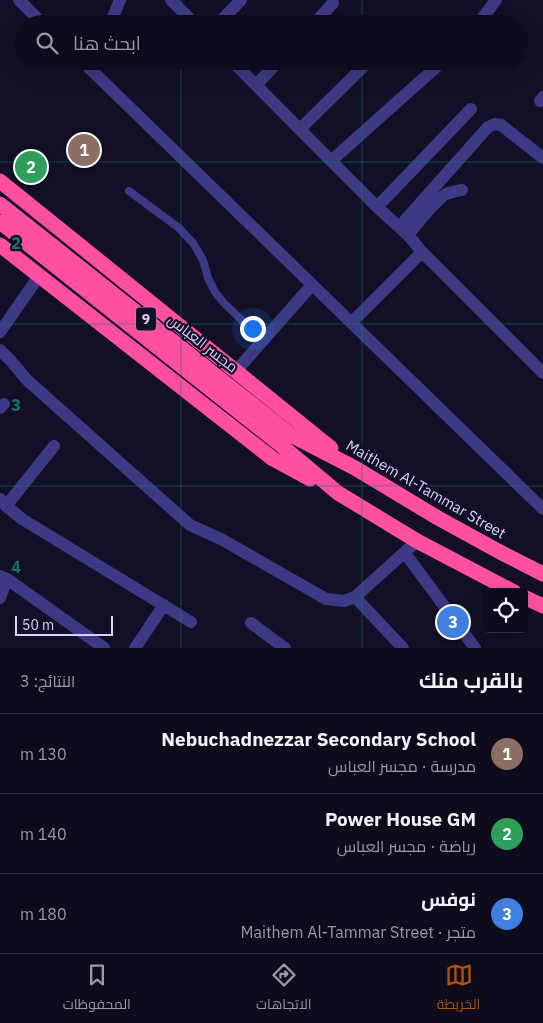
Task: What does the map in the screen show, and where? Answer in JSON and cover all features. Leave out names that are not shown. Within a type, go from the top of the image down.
[{"type":"highway","points":[[0,181],[355,468]]},
{"type":"highway","name":"مجسر العباس","points":[[0,204],[287,441]]},
{"type":"highway","name":"مجسر العباس","points":[[0,222],[287,441]]},
{"type":"highway","points":[[0,246],[272,459],[338,493]]},
{"type":"highway","name":"Maithem Al-Tammar Street","points":[[287,441],[355,468],[438,518],[543,574]]},
{"type":"highway","name":"9","points":[[287,441],[338,493],[417,541],[506,588]]},
{"type":"highway","points":[[528,599],[543,606]]},
{"type":"street","points":[[19,0],[34,15]]},
{"type":"street","points":[[114,15],[120,0]]},
{"type":"street","points":[[171,0],[186,15]]},
{"type":"street","points":[[227,15],[241,0]]},
{"type":"street","points":[[485,15],[496,0]]},
{"type":"street","points":[[323,15],[334,3]]},
{"type":"street","points":[[94,70],[543,509]]},
{"type":"street","points":[[241,70],[422,252],[540,365]]},
{"type":"street","points":[[256,85],[270,70]]},
{"type":"street","points":[[300,129],[360,70]]},
{"type":"street","points":[[331,161],[433,70]]},
{"type":"street","points":[[377,207],[471,109]]},
{"type":"street","points":[[403,231],[488,127],[495,124],[501,125],[543,158]]},
{"type":"street","points":[[403,231],[447,194],[462,190]]},
{"type":"street","points":[[351,323],[422,252]]},
{"type":"street","points":[[0,332],[39,276]]},
{"type":"street","points":[[236,371],[312,285]]},
{"type":"street","points":[[0,350],[12,361],[27,380],[190,525],[220,539],[326,599],[344,601],[355,597],[417,541]]},
{"type":"street","points":[[54,446],[3,503],[22,519],[191,622]]},
{"type":"street","points":[[405,553],[475,648]]},
{"type":"street","points":[[0,598],[4,577],[104,648]]},
{"type":"street","points":[[355,597],[403,648]]},
{"type":"street","points":[[135,648],[164,605]]},
{"type":"street","points":[[251,622],[285,648]]},
{"type":"lane","points":[[129,191],[179,228],[193,243],[203,260],[208,278],[215,292],[262,341]]},
{"type":"place","name":"Nebuchadnezzar Secondary School","points":[[84,150]]},
{"type":"place","name":"Power House GM","points":[[31,167]]},
{"type":"place","name":"نوفس","points":[[453,622]]}]
